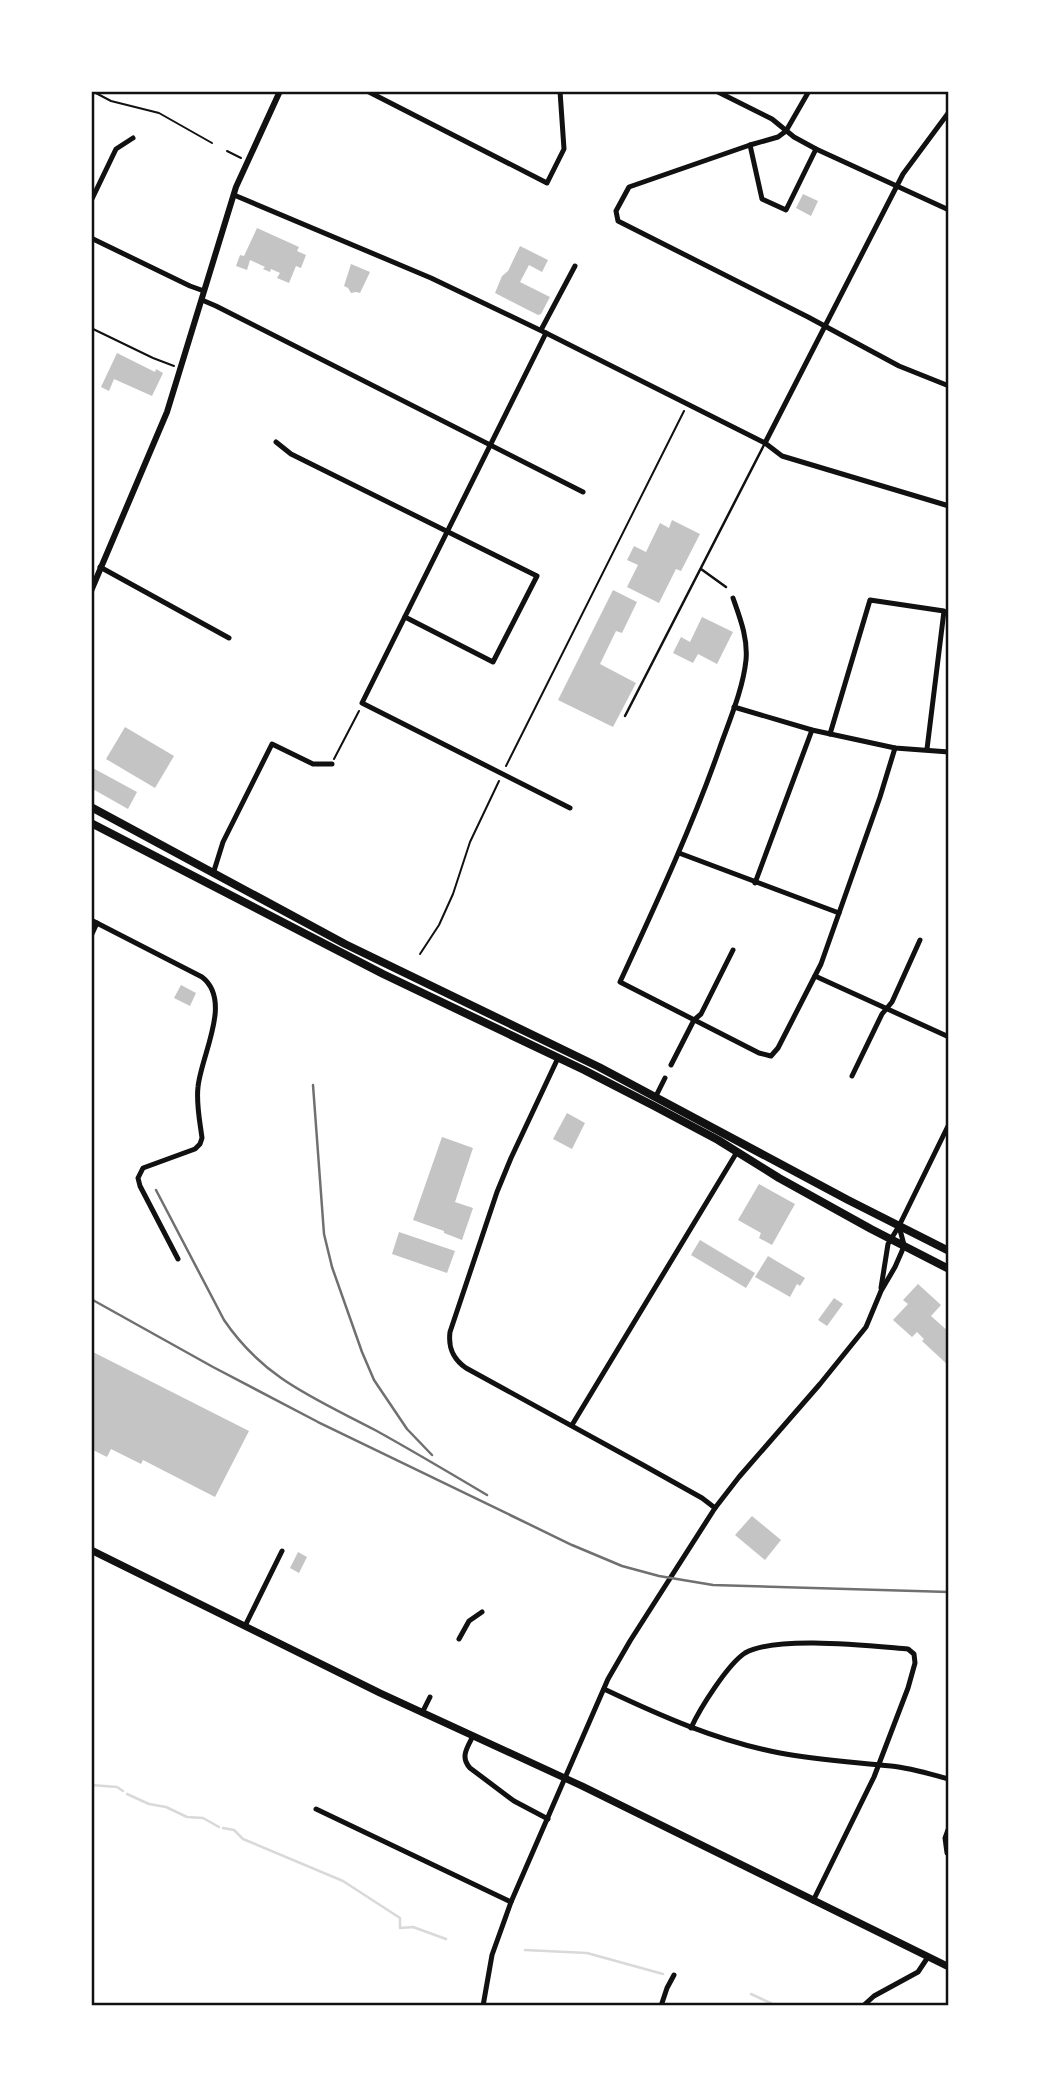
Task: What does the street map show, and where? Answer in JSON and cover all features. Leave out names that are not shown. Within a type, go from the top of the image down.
[{"type":"main road","points":[[91,807],[365,954],[562,1048],[949,1251]]},
{"type":"main road","points":[[91,823],[395,980],[654,1106],[779,1178],[949,1269]]},
{"type":"main road","points":[[91,1550],[422,1713],[565,1778],[949,1967]]},
{"type":"street","points":[[91,591],[161,426],[181,370],[234,195],[280,91]]},
{"type":"street","points":[[367,91],[547,183],[564,149],[560,91]]},
{"type":"street","points":[[716,91],[772,119],[794,137],[816,149],[949,210]]},
{"type":"street","points":[[809,91],[786,131],[778,137],[629,187],[616,211],[618,221],[900,366],[949,386]]},
{"type":"street","points":[[765,443],[903,174],[949,112]]},
{"type":"street","points":[[91,201],[116,149],[133,138]]},
{"type":"street","points":[[750,145],[762,199],[786,210],[816,149]]},
{"type":"street","points":[[234,195],[431,278],[765,443],[782,456],[949,506]]},
{"type":"street","points":[[91,238],[204,291]]},
{"type":"street","points":[[570,808],[362,703],[491,445],[575,266]]},
{"type":"street","points":[[202,300],[583,492]]},
{"type":"street","points":[[276,442],[291,454],[537,576],[493,663],[405,617]]},
{"type":"street","points":[[100,567],[229,638]]},
{"type":"street","points":[[733,598],[745,631],[746,645],[746,660],[734,707],[679,853],[620,982],[759,1054],[771,1056],[778,1048],[815,976],[895,748]]},
{"type":"street","points":[[831,734],[870,600],[944,611],[927,749]]},
{"type":"street","points":[[734,707],[813,730],[895,748],[949,752]]},
{"type":"street","points":[[755,883],[813,730]]},
{"type":"street","points":[[213,874],[223,842],[272,744],[313,764],[332,764]]},
{"type":"street","points":[[679,853],[839,913]]},
{"type":"street","points":[[91,936],[94,922],[202,977],[211,986],[216,1000],[198,1088],[202,1138],[200,1144],[195,1149],[143,1168],[138,1178],[178,1259]]},
{"type":"street","points":[[852,1076],[892,1002],[920,940]]},
{"type":"street","points":[[671,1065],[694,1020],[701,1014],[733,950]]},
{"type":"street","points":[[815,976],[949,1037]]},
{"type":"street","points":[[558,1058],[497,1192],[449,1337],[452,1354],[458,1362],[702,1498],[715,1508]]},
{"type":"street","points":[[656,1096],[665,1078]]},
{"type":"street","points":[[881,1291],[885,1255],[890,1239],[900,1226],[949,1124]]},
{"type":"street","points":[[572,1425],[737,1152]]},
{"type":"street","points":[[483,2006],[492,1955],[511,1902],[604,1689],[630,1641],[715,1508],[859,1337],[873,1314],[881,1291],[904,1245],[900,1226]]},
{"type":"street","points":[[245,1626],[282,1552]]},
{"type":"street","points":[[459,1639],[469,1620],[482,1612]]},
{"type":"street","points":[[691,1728],[730,1667],[746,1653],[757,1648],[811,1643],[908,1648],[914,1654],[915,1663],[908,1688],[879,1765],[813,1901]]},
{"type":"street","points":[[604,1689],[691,1728],[777,1752],[894,1766],[949,1779]]},
{"type":"street","points":[[422,1713],[430,1697]]},
{"type":"street","points":[[473,1736],[464,1756],[470,1768],[514,1801],[548,1819]]},
{"type":"street","points":[[316,1809],[511,1902]]},
{"type":"street","points":[[947,1853],[945,1838],[949,1827]]},
{"type":"street","points":[[863,2006],[874,1996],[918,1972],[928,1958]]},
{"type":"street","points":[[661,2006],[674,1975]]},
{"type":"lane","points":[[625,716],[765,443]]},
{"type":"lane","points":[[701,569],[726,587]]},
{"type":"path","points":[[92,91],[111,101],[159,113],[212,143]]},
{"type":"path","points":[[227,151],[242,159]]},
{"type":"path","points":[[91,328],[181,370]]},
{"type":"path","points":[[420,954],[439,925],[453,894],[470,842],[502,774],[687,404]]},
{"type":"path","points":[[332,764],[362,703]]},
{"type":"building","points":[[803,194],[818,201],[811,216],[796,208]]},
{"type":"building","points":[[257,228],[299,247],[297,251],[306,255],[301,268],[296,266],[289,283],[277,278],[280,273],[263,269],[265,267],[250,260],[247,270],[236,266],[240,255],[244,256]]},
{"type":"building","points":[[520,246],[548,260],[542,272],[529,265],[520,282],[550,297],[538,315],[495,293]]},
{"type":"building","points":[[351,264],[370,272],[360,293],[351,293],[344,286]]},
{"type":"building","points":[[117,353],[155,372],[156,369],[163,373],[152,396],[114,379],[109,391],[101,387]]},
{"type":"building","points":[[672,520],[700,534],[681,571],[676,569],[659,603],[627,587],[638,565],[627,560],[634,546],[646,552],[660,523],[669,528]]},
{"type":"building","points":[[613,590],[637,602],[622,633],[616,631],[600,664],[636,683],[613,727],[558,700]]},
{"type":"building","points":[[702,617],[733,632],[717,664],[698,654],[693,663],[673,653],[681,637],[690,642]]},
{"type":"building","points":[[125,727],[174,756],[155,788],[106,759]]},
{"type":"building","points":[[91,767],[137,792],[128,809],[91,788]]},
{"type":"building","points":[[181,985],[196,993],[190,1006],[174,998]]},
{"type":"building","points":[[567,1113],[585,1123],[572,1149],[553,1139]]},
{"type":"building","points":[[442,1137],[473,1148],[455,1202],[473,1208],[462,1240],[413,1220]]},
{"type":"building","points":[[759,1184],[795,1204],[772,1245],[759,1238],[761,1233],[738,1220]]},
{"type":"building","points":[[399,1232],[455,1251],[447,1273],[392,1254]]},
{"type":"building","points":[[700,1240],[755,1273],[746,1288],[691,1255]]},
{"type":"building","points":[[768,1256],[805,1278],[800,1286],[797,1284],[790,1297],[755,1277]]},
{"type":"building","points":[[918,1284],[941,1305],[931,1316],[949,1332],[949,1366],[922,1341],[924,1339],[917,1332],[912,1337],[893,1320],[908,1304],[903,1300]]},
{"type":"building","points":[[834,1298],[843,1304],[827,1326],[818,1320]]},
{"type":"building","points":[[91,1351],[249,1431],[215,1497],[143,1460],[141,1464],[111,1449],[107,1457],[91,1449]]},
{"type":"building","points":[[752,1516],[781,1540],[765,1560],[735,1535]]},
{"type":"building","points":[[298,1552],[307,1557],[299,1573],[290,1568]]},
{"type":"waterway","points":[[91,1785],[117,1787],[123,1791]]},
{"type":"waterway","points":[[127,1794],[187,1817],[203,1818],[219,1827]]},
{"type":"waterway","points":[[223,1828],[234,1830],[243,1839],[343,1881],[400,1918],[400,1928],[413,1927],[446,1939]]},
{"type":"waterway","points":[[525,1950],[587,1953],[663,1974]]},
{"type":"waterway","points":[[751,1994],[777,2006]]},
{"type":"railway","points":[[313,1085],[324,1234],[332,1267],[374,1380],[407,1429],[432,1455]]},
{"type":"railway","points":[[156,1190],[224,1320],[256,1358],[311,1397],[389,1438],[487,1495]]},
{"type":"railway","points":[[91,1299],[318,1422],[572,1545],[622,1566],[659,1576],[713,1585],[949,1592]]}]
